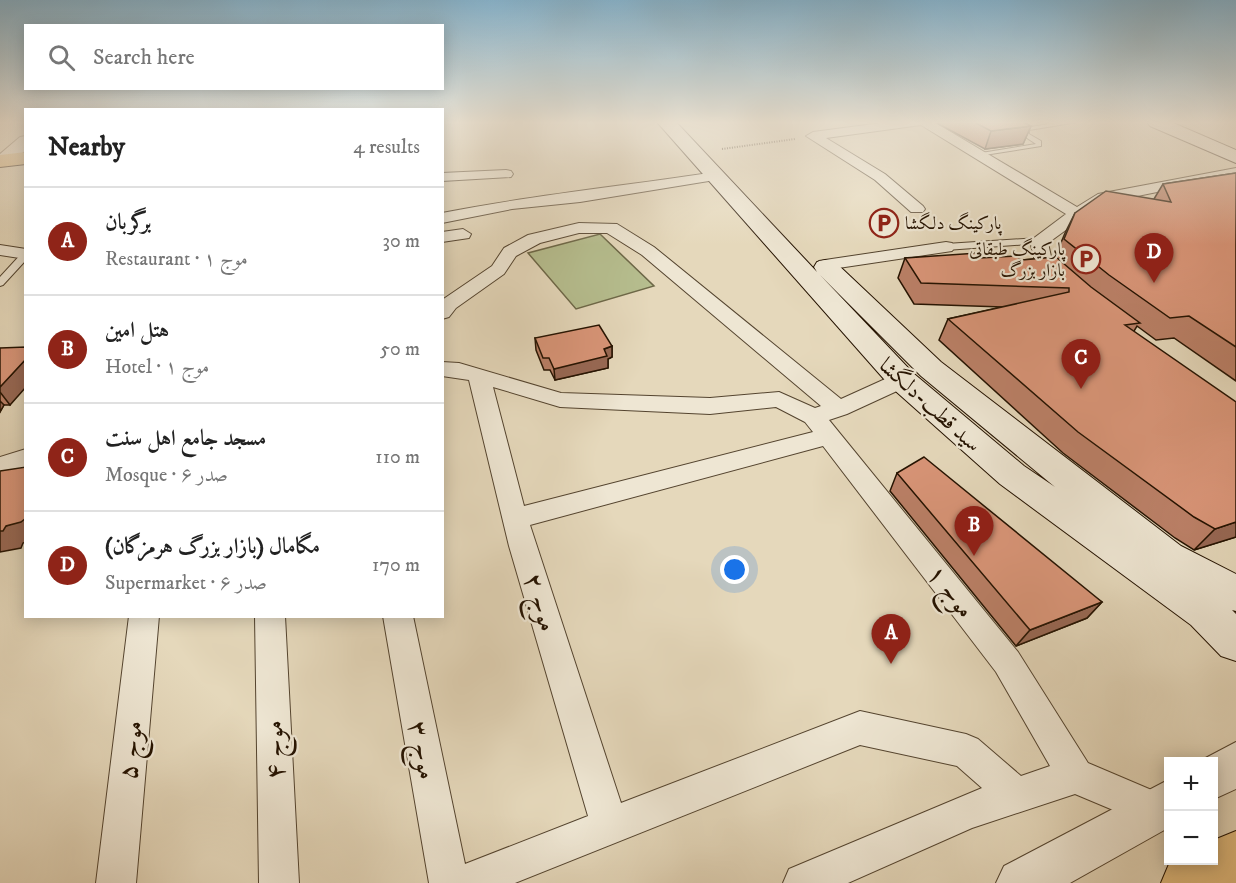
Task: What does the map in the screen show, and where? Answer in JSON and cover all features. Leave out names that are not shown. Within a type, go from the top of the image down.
[{"type":"main road","name":"سید قطب-دلگشا","points":[[714,163],[759,211],[902,380],[1012,475],[1206,612],[1236,642]]},
{"type":"main road","name":"سید قطب-دلگشا","points":[[759,211],[825,266],[921,361],[1167,557],[1236,594]]},
{"type":"street","points":[[444,218],[512,204],[580,197],[713,163]]},
{"type":"street","points":[[857,163],[880,177],[917,209]]},
{"type":"street","points":[[993,163],[1077,214]]},
{"type":"street","points":[[1080,294],[1044,263],[1039,241],[1098,199],[1236,172]]},
{"type":"street","points":[[444,177],[506,174]]},
{"type":"street","points":[[445,301],[498,270],[510,252],[534,239],[579,228],[611,228],[648,251],[827,420]]},
{"type":"street","points":[[444,237],[463,234]]},
{"type":"street","points":[[825,266],[946,247]]},
{"type":"street","points":[[0,250],[24,254]]},
{"type":"street","points":[[444,369],[459,370],[560,400],[710,406],[779,399],[827,420]]},
{"type":"street","name":"موج ۲","points":[[479,376],[491,435],[515,519],[610,827]]},
{"type":"street","points":[[515,519],[827,420],[902,380]]},
{"type":"street","name":"موج ۱","points":[[827,420],[1007,662],[1075,776]]},
{"type":"street","points":[[0,469],[9,463],[24,459]]},
{"type":"street","points":[[1167,557],[1236,576]]},
{"type":"street","name":"موج ۵","points":[[116,883],[144,618]]},
{"type":"street","name":"موج ۴","points":[[270,618],[279,883]]},
{"type":"street","name":"موج ۳","points":[[398,618],[449,883]]},
{"type":"street","points":[[466,883],[860,728],[966,751],[1016,795]]},
{"type":"street","points":[[1218,775],[1236,764]]},
{"type":"street","points":[[803,883],[969,811],[1075,776],[1162,807]]},
{"type":"street","points":[[1021,883],[1162,807]]},
{"type":"lane","points":[[946,247],[1039,241]]},
{"type":"lane","points":[[0,283],[24,256]]},
{"type":"green space","points":[[600,234],[654,286],[576,309],[528,253]]},
{"type":"building","points":[[1236,173],[1236,347],[1189,316],[1170,318],[1109,275],[1064,239],[1075,213],[1106,191],[1171,202],[1163,184]]},
{"type":"building","points":[[978,253],[980,258],[1016,256],[1022,260],[1056,257],[1091,287],[1140,323],[1125,325],[1236,402],[1236,522],[1215,529],[1194,517],[1078,432],[948,319],[1069,292],[1069,288],[921,283],[905,258]]},
{"type":"building","points":[[599,325],[612,346],[604,349],[607,356],[554,369],[549,358],[543,358],[535,338]]},
{"type":"building","points":[[24,347],[24,361],[0,387],[0,348]]},
{"type":"building","points":[[924,457],[1102,602],[1030,630],[897,473]]},
{"type":"building","points":[[24,467],[24,520],[6,526],[3,531],[0,531],[0,471]]},
{"type":"place","name":"پارکینگ دلگشا","points":[[884,223]]},
{"type":"place","name":"پارکینگ طبقاتی بازار بزرگ","points":[[1086,259]]},
{"type":"place","name":"مگامال (بازار بزرگ هرمزگان)","points":[[1154,283]]},
{"type":"place","name":"مسجد جامع اهل سنت","points":[[1081,389]]},
{"type":"place","name":"هتل امین","points":[[974,556]]},
{"type":"place","name":"برگربان","points":[[891,664]]}]
